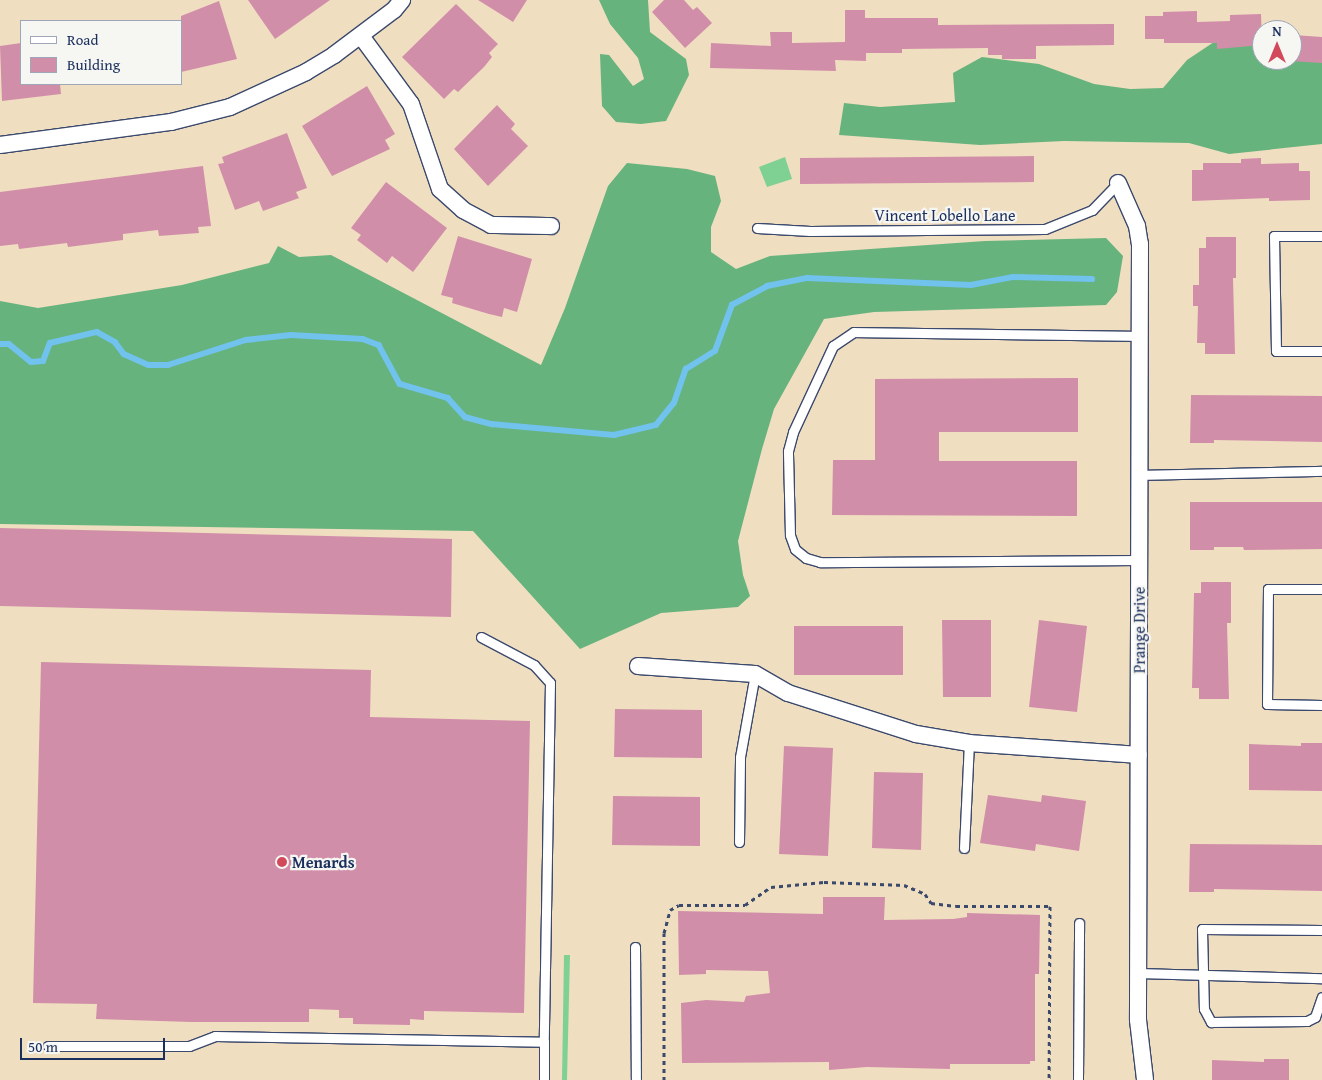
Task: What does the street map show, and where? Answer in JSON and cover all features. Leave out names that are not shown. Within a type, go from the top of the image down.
[{"type":"street","points":[[0,144],[171,122],[230,107],[306,72],[361,36],[394,10],[402,0]]},
{"type":"street","points":[[361,36],[411,104],[440,189],[463,210],[491,225],[551,226]]},
{"type":"street","name":"Prange Drive","points":[[1118,183],[1137,226],[1140,244],[1141,475],[1138,973],[1140,1050],[1145,1080]]},
{"type":"street","points":[[638,666],[755,674],[788,693],[916,734],[969,743],[1139,755]]},
{"type":"lane","name":"Vincent Lobello Lane","points":[[757,228],[829,231],[1045,229],[1092,210],[1118,183]]},
{"type":"lane","points":[[1322,236],[1274,236],[1276,351],[1322,351]]},
{"type":"lane","points":[[1140,336],[854,332],[833,346],[793,432],[788,451],[790,535],[795,549],[806,558],[820,562],[1140,560]]},
{"type":"lane","points":[[1141,475],[1322,470]]},
{"type":"lane","points":[[1322,589],[1268,589],[1267,704],[1322,705]]},
{"type":"lane","points":[[481,637],[534,665],[550,683],[544,1080]]},
{"type":"lane","points":[[739,842],[740,757],[755,674]]},
{"type":"lane","points":[[964,848],[969,743]]},
{"type":"lane","points":[[1078,1080],[1079,923]]},
{"type":"lane","points":[[1322,930],[1202,929],[1204,1009],[1211,1022],[1307,1021],[1315,1017],[1322,997]]},
{"type":"lane","points":[[635,947],[636,1080]]},
{"type":"lane","points":[[1138,973],[1322,978]]},
{"type":"lane","points":[[48,1046],[189,1046],[216,1036],[544,1042]]},
{"type":"path","points":[[664,1080],[664,933],[670,910],[679,905],[745,904],[771,887],[824,882],[904,885],[925,894],[931,903],[956,906],[1050,906],[1049,1080]]},
{"type":"green space","points":[[599,0],[648,0],[650,32],[686,59],[689,75],[666,121],[641,124],[616,122],[602,106],[600,54],[609,55],[633,86],[644,79],[638,58],[610,24]]},
{"type":"green space","points":[[1252,40],[1252,70],[1302,70],[1302,49],[1322,56],[1322,144],[1229,154],[1189,143],[1064,141],[980,145],[839,135],[844,103],[880,107],[955,102],[953,73],[982,57],[1039,64],[1094,84],[1130,89],[1163,88],[1187,60],[1214,42]]},
{"type":"green space","points":[[785,157],[792,179],[767,187],[759,167]]},
{"type":"green space","points":[[627,163],[687,169],[715,176],[721,201],[711,227],[711,252],[736,269],[770,256],[985,241],[1106,238],[1123,256],[1117,292],[1106,305],[874,312],[824,319],[774,409],[762,449],[738,541],[743,575],[750,596],[738,607],[661,613],[580,649],[473,531],[0,524],[0,301],[38,308],[182,285],[269,263],[278,246],[299,257],[331,255],[541,365],[565,308],[608,186]]},
{"type":"green space","points":[[564,955],[570,955],[567,1080],[562,1080]]},
{"type":"building","points":[[248,0],[330,0],[275,39]]},
{"type":"building","points":[[478,0],[527,0],[513,22]]},
{"type":"building","points":[[664,0],[684,0],[693,10],[697,7],[712,23],[685,48],[652,12]]},
{"type":"building","points":[[219,1],[237,59],[182,72],[181,16]]},
{"type":"building","points":[[456,4],[498,44],[489,53],[492,57],[484,67],[458,92],[454,89],[444,99],[402,57]]},
{"type":"building","points":[[845,10],[865,10],[865,18],[938,18],[938,25],[1114,24],[1114,45],[1036,46],[1036,59],[1002,59],[1002,55],[988,55],[988,48],[902,49],[902,53],[866,53],[866,61],[835,60],[836,71],[710,68],[711,43],[771,46],[770,32],[792,32],[792,43],[845,42]]},
{"type":"building","points":[[1197,11],[1197,22],[1230,21],[1230,15],[1261,14],[1261,20],[1252,20],[1252,46],[1217,49],[1217,43],[1164,43],[1164,39],[1145,39],[1145,16],[1163,16],[1163,12]]},
{"type":"building","points":[[1302,36],[1322,37],[1322,63],[1302,62]]},
{"type":"building","points":[[20,43],[20,85],[60,85],[61,94],[2,101],[0,46]]},
{"type":"building","points":[[367,86],[395,134],[385,140],[390,149],[332,176],[302,126]]},
{"type":"building","points":[[497,105],[515,124],[511,129],[528,146],[488,186],[454,149]]},
{"type":"building","points":[[287,133],[307,188],[296,192],[299,198],[263,211],[259,201],[235,210],[218,164],[224,163],[222,157]]},
{"type":"building","points":[[1034,156],[1034,182],[800,184],[800,158]]},
{"type":"building","points":[[1261,158],[1261,164],[1299,163],[1299,171],[1310,171],[1310,200],[1269,201],[1269,198],[1192,201],[1192,170],[1203,170],[1203,163],[1241,163],[1241,159]]},
{"type":"building","points":[[203,166],[211,226],[198,227],[199,233],[159,236],[158,230],[123,234],[123,240],[68,247],[67,243],[19,249],[18,244],[0,246],[0,192]]},
{"type":"building","points":[[386,182],[447,228],[413,272],[392,256],[387,263],[357,240],[361,235],[351,228]]},
{"type":"building","points":[[458,236],[532,259],[517,312],[504,308],[502,317],[452,303],[453,298],[441,295]]},
{"type":"building","points":[[1206,237],[1236,237],[1236,278],[1233,278],[1235,354],[1205,354],[1205,343],[1197,343],[1198,306],[1193,306],[1193,285],[1199,285],[1199,248],[1206,248]]},
{"type":"building","points":[[1078,378],[1078,432],[939,432],[939,461],[1077,461],[1077,516],[832,515],[833,460],[875,460],[875,379]]},
{"type":"building","points":[[1191,395],[1322,396],[1322,442],[1214,440],[1214,443],[1190,443]]},
{"type":"building","points":[[1190,502],[1322,502],[1322,549],[1244,550],[1243,547],[1214,547],[1214,550],[1190,550]]},
{"type":"building","points":[[0,528],[452,539],[451,617],[0,606]]},
{"type":"building","points":[[1201,582],[1231,582],[1231,623],[1227,623],[1229,699],[1199,699],[1199,688],[1192,688],[1194,593],[1201,593]]},
{"type":"building","points":[[942,620],[991,620],[991,697],[943,697]]},
{"type":"building","points":[[1039,620],[1087,626],[1077,712],[1029,707]]},
{"type":"building","points":[[794,626],[903,626],[903,675],[794,675]]},
{"type":"building","name":"Menards","points":[[41,662],[371,670],[370,717],[530,721],[524,1013],[424,1011],[424,1020],[410,1019],[410,1025],[353,1024],[353,1018],[339,1018],[339,1010],[309,1009],[309,1022],[191,1022],[96,1019],[97,1004],[33,1003]]},
{"type":"building","points":[[615,709],[702,710],[702,758],[614,757]]},
{"type":"building","points":[[1301,743],[1322,743],[1322,791],[1249,790],[1249,744],[1301,746]]},
{"type":"building","points":[[784,746],[833,748],[828,856],[779,854]]},
{"type":"building","points":[[874,772],[923,773],[921,850],[872,848]]},
{"type":"building","points":[[988,795],[1041,802],[1042,795],[1086,801],[1079,851],[1036,844],[1035,851],[980,843]]},
{"type":"building","points":[[613,796],[700,797],[700,846],[612,845]]},
{"type":"building","points":[[1190,844],[1322,845],[1322,891],[1214,889],[1214,892],[1189,892]]},
{"type":"building","points":[[823,897],[885,897],[884,920],[953,919],[967,917],[967,913],[1040,915],[1039,974],[1035,974],[1035,1061],[1030,1061],[1030,1064],[950,1064],[950,1069],[867,1067],[829,1070],[829,1062],[682,1063],[681,1003],[706,1000],[744,1002],[746,996],[770,993],[768,971],[706,970],[706,974],[679,975],[678,911],[823,914]]},
{"type":"building","points":[[1264,1059],[1289,1059],[1289,1080],[1212,1080],[1212,1060],[1264,1062]]},
{"type":"waterway","points":[[0,344],[9,344],[31,362],[43,361],[50,343],[97,332],[115,342],[124,354],[149,365],[168,365],[246,340],[291,335],[363,339],[379,345],[400,384],[448,398],[465,417],[492,424],[614,435],[656,425],[674,403],[686,369],[715,351],[732,305],[767,286],[807,278],[971,285],[1013,277],[1092,279]]},
{"type":"place","name":"Menards","points":[[282,862]]}]
